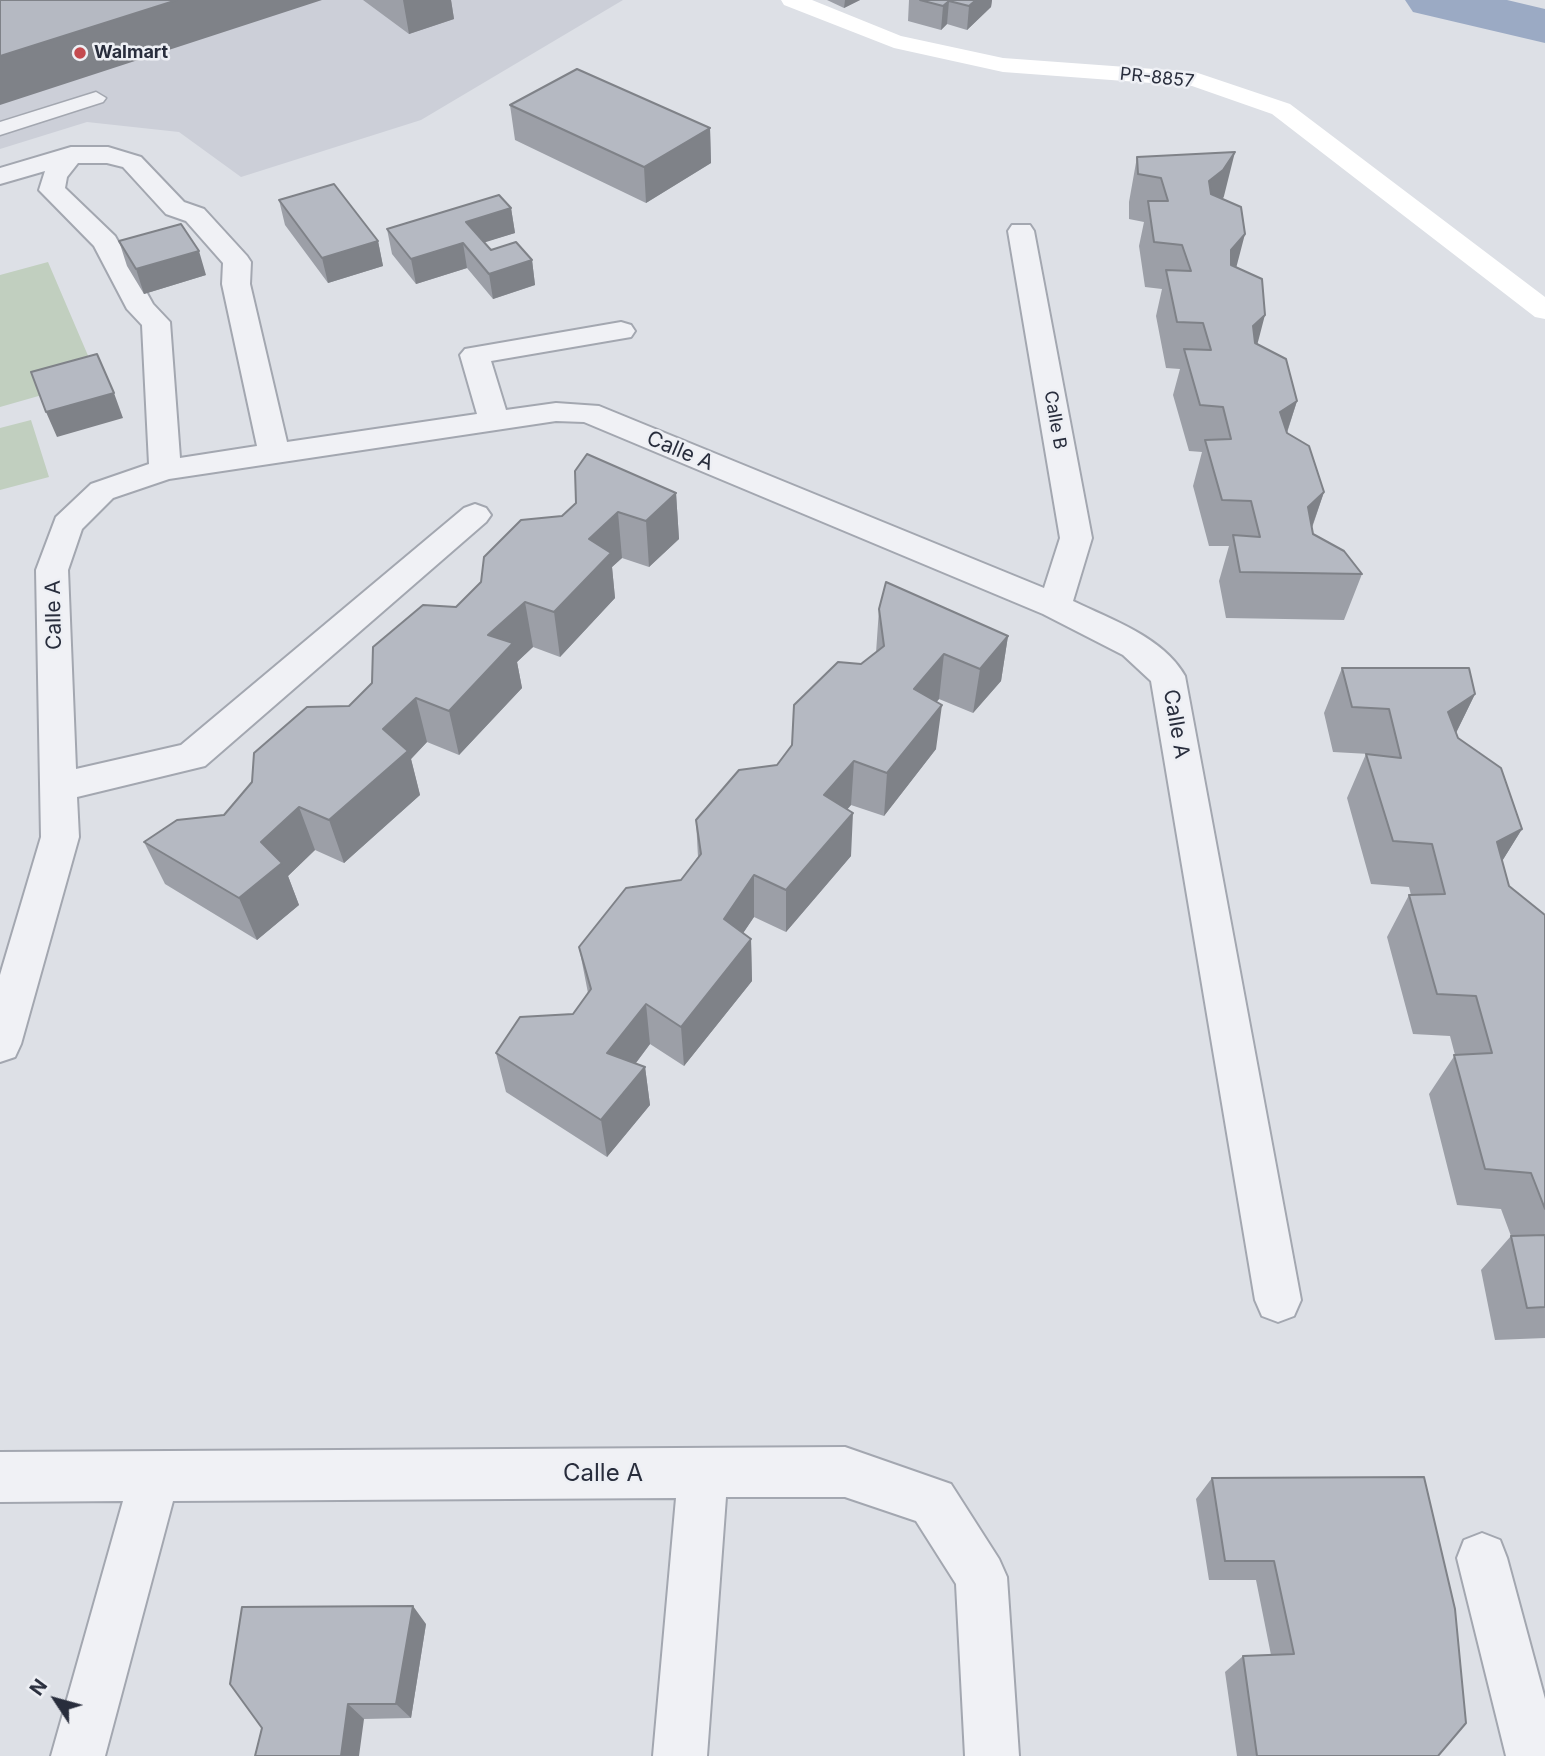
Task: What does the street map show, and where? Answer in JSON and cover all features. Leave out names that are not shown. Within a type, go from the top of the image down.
[{"type":"street","name":"PR-8857","points":[[792,0],[894,41],[1003,65],[1195,79],[1281,109],[1545,311]]},
{"type":"street","points":[[0,176],[71,155],[108,155],[132,163],[175,208],[173,223],[212,272],[236,284],[274,454]]},
{"type":"street","points":[[71,155],[54,176],[52,190],[107,246],[141,309],[156,323]]},
{"type":"street","name":"Calle B","points":[[1021,231],[1076,538],[1055,606]]},
{"type":"street","points":[[107,246],[132,248],[145,261]]},
{"type":"street","points":[[162,289],[156,323],[165,470]]},
{"type":"street","points":[[494,421],[475,355],[621,331]]},
{"type":"street","name":"Calle A","points":[[0,1044],[60,837],[52,570],[67,525],[102,491],[165,470],[556,412],[588,412],[1055,606],[1135,646],[1168,676],[1278,1300]]},
{"type":"street","points":[[57,788],[192,757],[475,515]]},
{"type":"street","name":"Calle A","points":[[0,1476],[154,1478],[845,1472],[933,1502],[981,1577],[992,1756]]},
{"type":"street","points":[[680,1756],[703,1474]]},
{"type":"street","points":[[78,1756],[154,1478]]},
{"type":"street","points":[[1482,1558],[1533,1756]]},
{"type":"lane","points":[[0,129],[96,98]]},
{"type":"shaded area","points":[[0,0],[623,0],[421,120],[241,177],[179,132],[87,122],[0,149]]},
{"type":"green space","points":[[48,262],[98,379],[0,407],[0,275]]},
{"type":"green space","points":[[31,420],[49,477],[0,490],[0,428]]},
{"type":"building","points":[[0,0],[177,0],[0,56]]},
{"type":"building","points":[[920,0],[976,0],[969,6],[949,1],[943,6]]},
{"type":"building","points":[[577,69],[710,128],[644,167],[510,105]]},
{"type":"building","points":[[1235,152],[1223,170],[1209,181],[1211,194],[1241,207],[1245,234],[1231,250],[1231,265],[1262,279],[1265,315],[1253,326],[1255,343],[1286,359],[1297,401],[1280,412],[1287,433],[1309,446],[1324,492],[1308,507],[1313,534],[1344,551],[1362,574],[1240,572],[1233,535],[1260,537],[1251,501],[1222,500],[1205,440],[1231,439],[1223,407],[1200,405],[1184,349],[1211,350],[1203,323],[1177,322],[1166,270],[1191,271],[1182,245],[1154,242],[1148,201],[1168,201],[1161,178],[1138,174],[1137,157]]},
{"type":"building","points":[[334,184],[378,241],[322,258],[279,200]]},
{"type":"building","points":[[499,195],[511,208],[466,222],[491,250],[516,242],[532,260],[489,274],[463,243],[411,259],[387,229]]},
{"type":"building","points":[[181,224],[199,251],[136,269],[119,241]]},
{"type":"building","points":[[97,354],[114,393],[46,412],[31,372]]},
{"type":"building","points":[[587,454],[676,493],[646,521],[618,512],[589,539],[611,553],[554,612],[525,602],[488,635],[513,643],[449,711],[416,698],[383,729],[408,751],[329,820],[299,807],[261,842],[282,863],[239,898],[144,842],[177,820],[224,815],[252,782],[254,753],[307,707],[349,706],[372,683],[373,647],[423,605],[456,607],[481,582],[484,557],[521,520],[562,516],[576,503],[575,471]]},
{"type":"building","points":[[886,582],[1008,636],[980,669],[944,654],[914,689],[942,705],[887,773],[854,761],[824,795],[853,813],[786,890],[754,875],[724,919],[751,939],[681,1027],[646,1004],[607,1053],[645,1067],[601,1120],[496,1053],[520,1017],[573,1014],[591,989],[579,947],[626,888],[681,880],[701,854],[696,820],[739,770],[777,765],[792,745],[794,705],[838,662],[861,664],[884,646],[879,609]]},
{"type":"building","points":[[1342,668],[1469,668],[1475,694],[1448,712],[1458,738],[1501,768],[1522,829],[1497,842],[1509,886],[1545,915],[1545,1209],[1531,1173],[1485,1169],[1454,1055],[1492,1053],[1476,996],[1437,994],[1409,895],[1445,894],[1432,844],[1393,841],[1366,754],[1401,758],[1389,709],[1352,707]]},
{"type":"building","points":[[1545,1235],[1545,1307],[1527,1308],[1511,1236]]},
{"type":"building","points":[[1424,1477],[1455,1609],[1466,1723],[1438,1756],[1257,1756],[1243,1656],[1294,1654],[1274,1561],[1225,1561],[1212,1478]]},
{"type":"building","points":[[413,1606],[396,1704],[348,1704],[341,1756],[255,1756],[262,1728],[230,1684],[242,1607]]},
{"type":"waterway","points":[[1433,0],[1545,26]]},
{"type":"place","name":"Walmart","points":[[80,53]]}]
